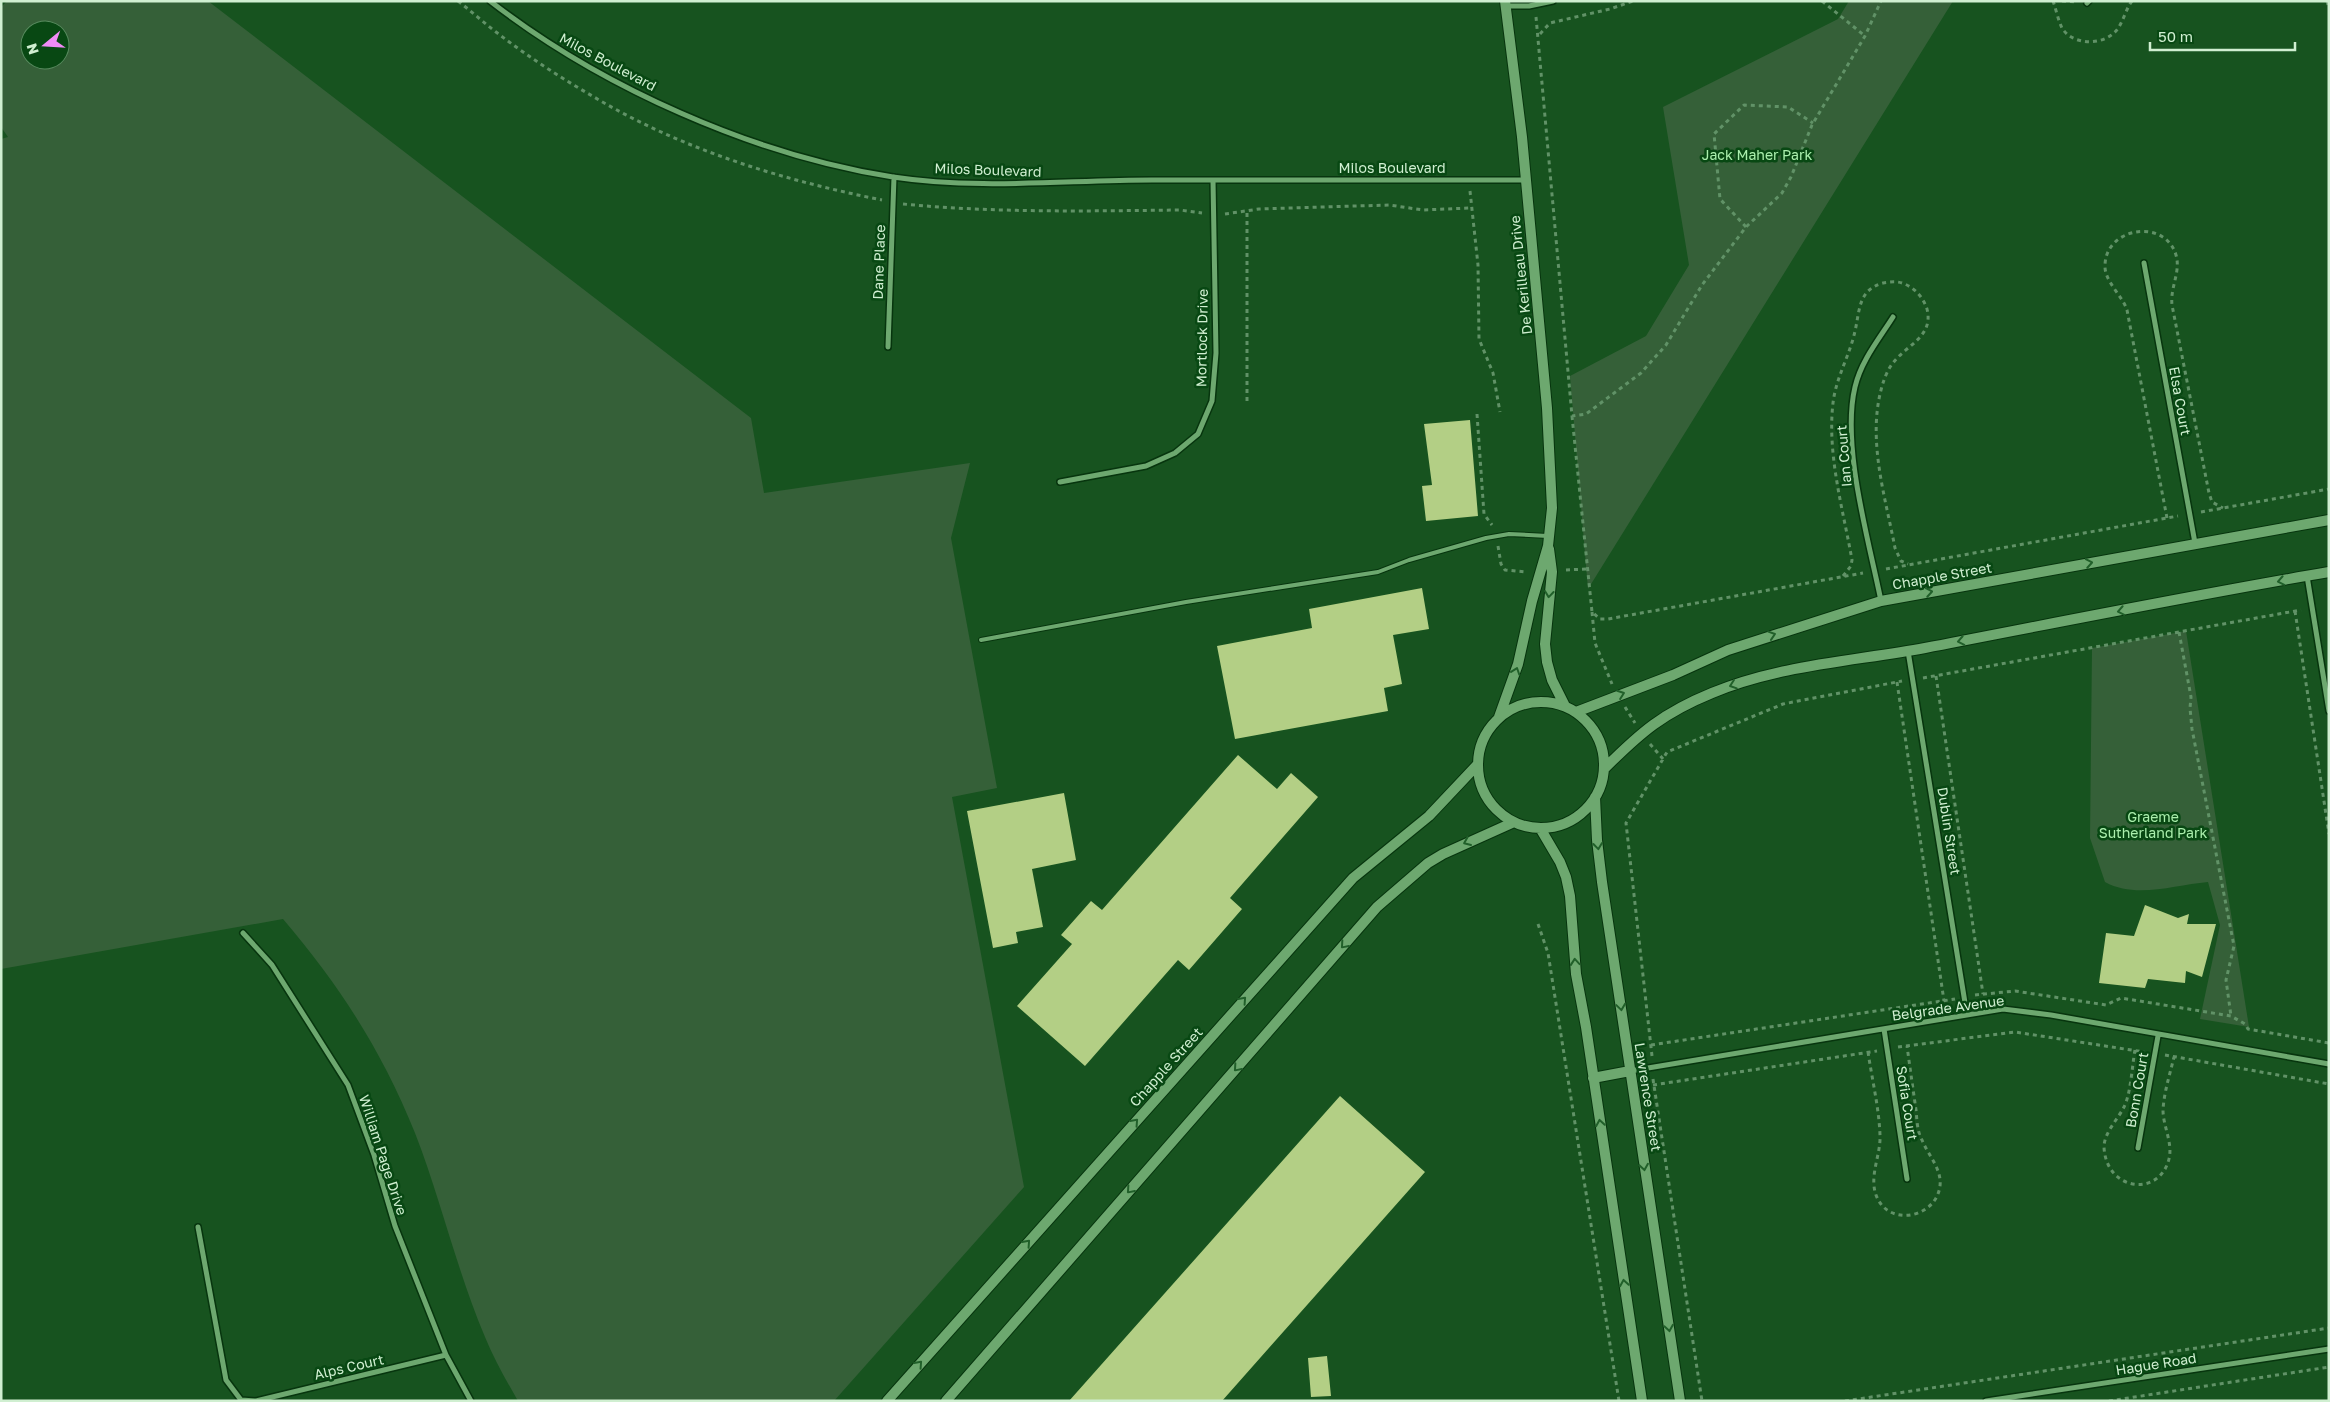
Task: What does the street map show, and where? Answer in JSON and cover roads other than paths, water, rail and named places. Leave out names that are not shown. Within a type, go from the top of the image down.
[{"type":"street","name":"Milos Boulevard","points":[[490,1],[546,41],[582,63],[621,84],[710,124],[770,147],[894,177],[994,184],[1213,180],[1526,180]]},
{"type":"street","points":[[1505,4],[1536,5],[1553,1]]},
{"type":"street","name":"De Kerilleau Drive","points":[[1505,4],[1510,32],[1526,180],[1548,408],[1552,508],[1549,541],[1552,572],[1545,644],[1552,680],[1565,706]]},
{"type":"street","name":"Dane Place","points":[[888,347],[894,177]]},
{"type":"street","name":"Mortlock Drive","points":[[1060,482],[1146,466],[1175,454],[1198,434],[1212,401],[1216,354],[1213,180]]},
{"type":"street","name":"Elsa Court","points":[[2144,263],[2195,543]]},
{"type":"street","name":"Ian Court","points":[[1881,601],[1857,485],[1852,449],[1852,418],[1854,387],[1864,363],[1893,317]]},
{"type":"street","name":"Chapple Street","points":[[1576,712],[1673,675],[1728,650],[1881,601],[2329,520]]},
{"type":"street","name":"De Kerilleau Drive","points":[[1499,717],[1518,664],[1539,572],[1549,541]]},
{"type":"street","points":[[1604,769],[1637,736],[1655,722],[1713,692],[1760,676],[1908,651],[2329,572]]},
{"type":"street","points":[[2308,576],[2329,711]]},
{"type":"street","name":"Dublin Street","points":[[1908,651],[1967,1015]]},
{"type":"street","points":[[946,1401],[1377,907],[1435,858],[1512,824],[1540,828],[1556,826],[1572,820],[1585,810],[1595,797],[1604,769],[1603,753],[1597,737],[1588,723],[1576,712],[1565,706],[1536,702],[1523,704],[1499,717],[1488,730],[1480,746],[1478,764],[1480,784],[1490,802],[1512,824]]},
{"type":"street","name":"Chapple Street","points":[[886,1401],[1353,878],[1429,816],[1478,764]]},
{"type":"street","name":"Lawrence Street","points":[[1595,797],[1597,840],[1680,1401]]},
{"type":"street","points":[[1540,828],[1560,862],[1570,896],[1576,974],[1642,1401]]},
{"type":"street","name":"William Page Drive","points":[[243,933],[272,965],[348,1085],[374,1155],[395,1226],[446,1355],[471,1401]]},
{"type":"street","name":"Belgrade Avenue","points":[[1630,1070],[2002,1009],[2051,1015],[2158,1036],[2329,1064]]},
{"type":"street","name":"Sofia Court","points":[[1884,1029],[1907,1179]]},
{"type":"street","name":"Bonn Court","points":[[2138,1148],[2158,1036]]},
{"type":"street","points":[[1593,1078],[1630,1070]]},
{"type":"street","name":"Alps Court","points":[[198,1227],[226,1380],[242,1400],[256,1401],[446,1355]]},
{"type":"street","name":"Hague Road","points":[[1986,1401],[2329,1349]]},
{"type":"lane","points":[[981,640],[1186,602],[1378,572],[1409,560],[1497,536],[1509,534],[1549,541]]},
{"type":"park label","name":"Jack Maher Park","points":[[1757,155]]},
{"type":"park label","name":"Graeme Sutherland Park","points":[[2153,826]]}]
